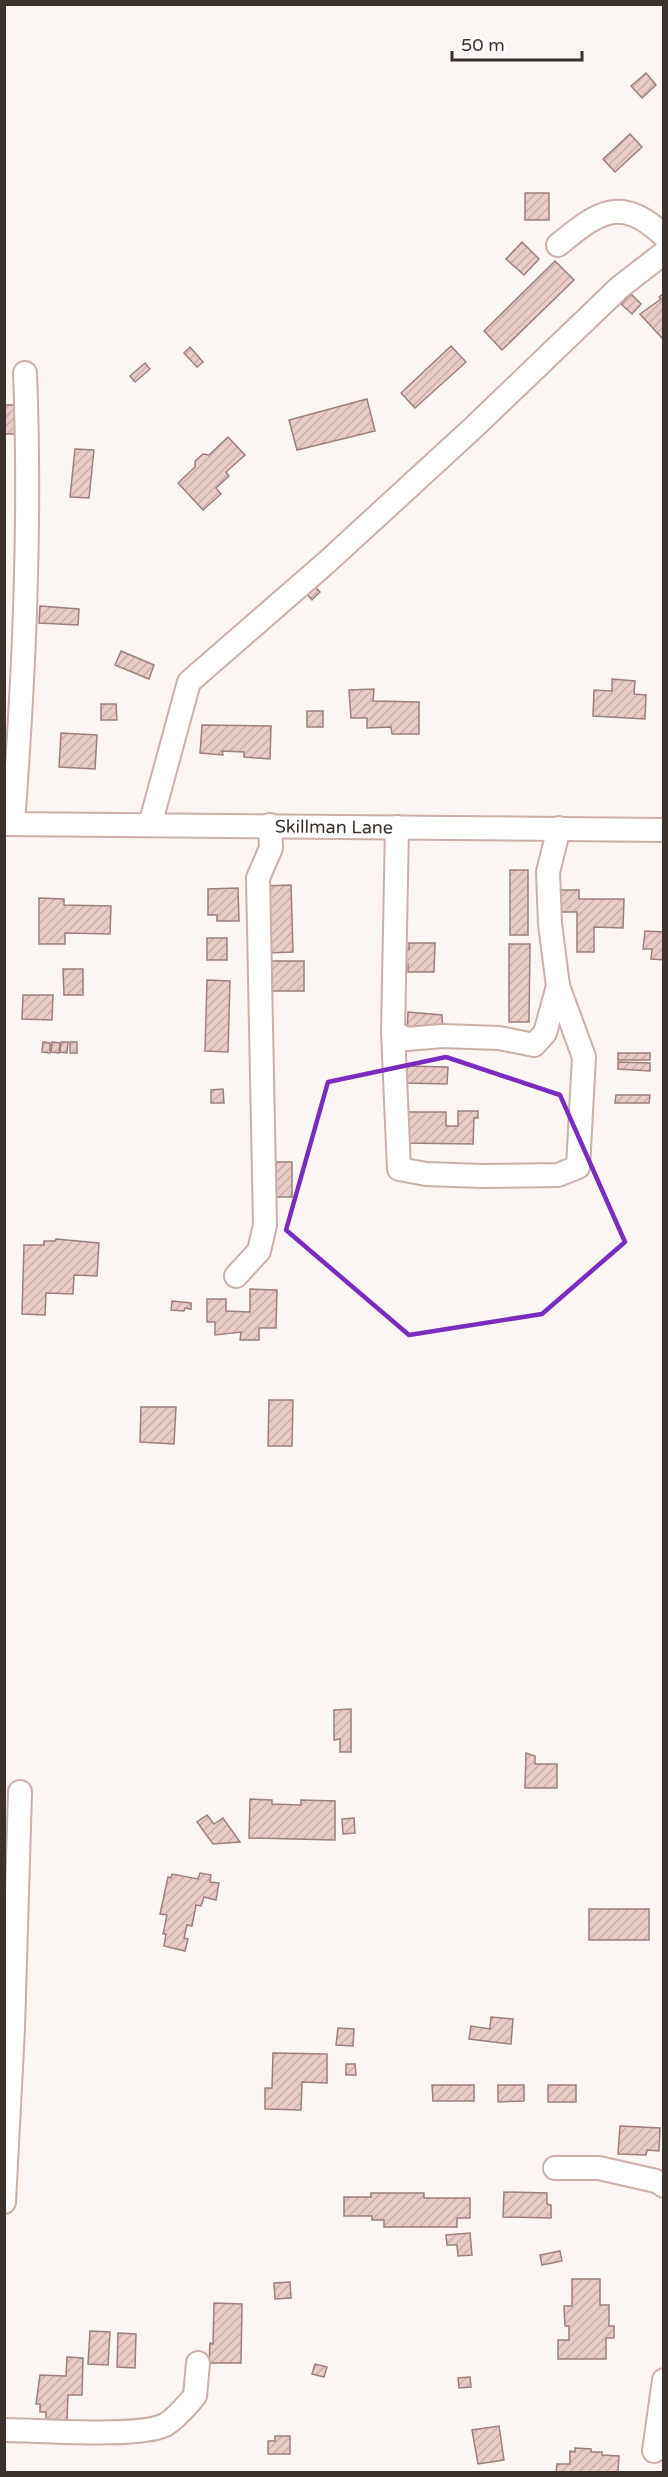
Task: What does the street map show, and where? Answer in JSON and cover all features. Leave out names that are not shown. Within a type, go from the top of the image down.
[{"type":"street","points":[[558,244],[592,218],[610,211],[634,215],[653,225],[663,236]]},
{"type":"street","points":[[150,825],[189,682],[327,562],[473,428],[620,287],[663,254]]},
{"type":"street","points":[[9,824],[22,698],[26,560],[26,373]]},
{"type":"street","name":"Skillman Lane","points":[[9,824],[663,830]]},
{"type":"street","points":[[236,1276],[259,1251],[265,1225],[258,878],[271,848],[270,825]]},
{"type":"street","points":[[397,827],[393,1032],[399,1169],[426,1174],[558,1175],[578,1167],[584,1057],[558,986],[550,924],[548,872],[559,828]]},
{"type":"street","points":[[393,1032],[407,1039],[442,1036],[478,1037],[534,1044],[545,1033],[558,986]]},
{"type":"street","points":[[4,2202],[20,1792]]},
{"type":"street","points":[[555,2168],[598,2168],[656,2181],[663,2186]]},
{"type":"street","points":[[4,2430],[133,2431],[155,2429],[167,2424],[195,2396],[198,2363]]},
{"type":"street","points":[[654,2451],[663,2380]]},
{"type":"highlighted area","points":[[446,1057],[560,1095],[625,1242],[542,1314],[409,1335],[286,1230],[328,1082]]},
{"type":"building","points":[[646,73],[656,85],[642,98],[631,86]]},
{"type":"building","points":[[630,134],[642,147],[615,172],[603,159]]},
{"type":"building","points":[[525,193],[549,193],[549,220],[525,220]]},
{"type":"building","points":[[522,242],[539,259],[524,275],[506,259]]},
{"type":"building","points":[[555,261],[574,280],[502,350],[484,331]]},
{"type":"building","points":[[664,293],[664,337],[662,338],[640,314],[661,299],[659,297]]},
{"type":"building","points":[[631,294],[641,304],[632,314],[621,304]]},
{"type":"building","points":[[451,346],[466,362],[415,408],[401,393]]},
{"type":"building","points":[[190,347],[203,362],[197,367],[184,353]]},
{"type":"building","points":[[145,363],[150,369],[135,382],[130,376]]},
{"type":"building","points":[[367,399],[375,431],[297,450],[289,420]]},
{"type":"building","points":[[4,405],[15,405],[15,434],[4,434]]},
{"type":"building","points":[[228,437],[245,455],[226,472],[229,476],[216,488],[221,494],[203,510],[178,483],[195,467],[195,461],[203,454],[209,455]]},
{"type":"building","points":[[75,449],[94,450],[89,498],[70,497]]},
{"type":"building","points":[[314,586],[320,592],[312,600],[306,593]]},
{"type":"building","points":[[40,606],[79,609],[78,625],[39,623]]},
{"type":"building","points":[[121,651],[154,665],[149,679],[115,665]]},
{"type":"building","points":[[612,679],[635,681],[634,694],[646,695],[645,719],[593,716],[594,690],[612,691]]},
{"type":"building","points":[[374,689],[373,701],[419,702],[419,734],[392,734],[391,727],[367,728],[367,718],[351,718],[349,690]]},
{"type":"building","points":[[101,704],[116,704],[117,720],[101,720]]},
{"type":"building","points":[[307,711],[323,711],[323,727],[307,727]]},
{"type":"building","points":[[202,725],[271,726],[270,759],[244,757],[244,752],[222,751],[223,755],[200,753]]},
{"type":"building","points":[[61,733],[97,735],[95,769],[59,767]]},
{"type":"building","points":[[510,870],[528,870],[528,935],[510,935]]},
{"type":"building","points":[[291,885],[293,952],[266,953],[264,886]]},
{"type":"building","points":[[238,888],[239,921],[217,921],[217,915],[208,915],[208,889]]},
{"type":"building","points":[[558,890],[579,890],[579,899],[624,899],[623,928],[594,927],[594,952],[577,952],[577,912],[557,912]]},
{"type":"building","points":[[39,898],[64,899],[64,905],[111,906],[110,934],[65,933],[65,944],[39,944]]},
{"type":"building","points":[[645,931],[664,932],[664,960],[651,959],[652,949],[643,949]]},
{"type":"building","points":[[207,938],[227,938],[227,960],[207,960]]},
{"type":"building","points":[[409,943],[435,943],[434,972],[408,972],[408,964],[404,964],[404,949],[409,949]]},
{"type":"building","points":[[509,944],[530,944],[529,1022],[509,1022]]},
{"type":"building","points":[[262,961],[304,961],[304,991],[262,991]]},
{"type":"building","points":[[63,969],[83,969],[83,995],[64,995]]},
{"type":"building","points":[[207,980],[230,981],[228,1052],[205,1051]]},
{"type":"building","points":[[23,995],[53,995],[52,1020],[22,1019]]},
{"type":"building","points":[[408,1012],[442,1015],[443,1032],[407,1033]]},
{"type":"building","points":[[43,1042],[50,1043],[50,1053],[42,1052]]},
{"type":"building","points":[[52,1042],[60,1043],[59,1053],[51,1052]]},
{"type":"building","points":[[61,1042],[68,1042],[67,1053],[60,1052]]},
{"type":"building","points":[[70,1042],[77,1042],[77,1053],[70,1053]]},
{"type":"building","points":[[618,1053],[650,1053],[650,1060],[618,1060]]},
{"type":"building","points":[[618,1062],[650,1063],[650,1071],[618,1069]]},
{"type":"building","points":[[407,1066],[448,1067],[447,1084],[406,1083]]},
{"type":"building","points":[[223,1089],[224,1103],[211,1103],[211,1090]]},
{"type":"building","points":[[616,1095],[650,1095],[649,1103],[615,1103]]},
{"type":"building","points":[[458,1111],[478,1111],[478,1118],[474,1118],[473,1144],[405,1143],[406,1112],[446,1112],[446,1126],[458,1126]]},
{"type":"building","points":[[276,1162],[292,1162],[292,1197],[276,1197]]},
{"type":"building","points":[[56,1239],[99,1243],[97,1276],[74,1275],[73,1294],[46,1293],[45,1315],[22,1314],[24,1245],[44,1245],[44,1241],[55,1241]]},
{"type":"building","points":[[250,1289],[277,1290],[276,1328],[259,1328],[259,1340],[240,1340],[241,1332],[215,1335],[215,1322],[207,1322],[207,1299],[226,1299],[226,1311],[250,1312]]},
{"type":"building","points":[[172,1301],[191,1303],[191,1309],[171,1310]]},
{"type":"building","points":[[269,1400],[293,1400],[292,1446],[268,1446]]},
{"type":"building","points":[[141,1407],[176,1407],[174,1444],[140,1442]]},
{"type":"building","points":[[351,1709],[351,1752],[340,1752],[340,1739],[334,1740],[334,1710]]},
{"type":"building","points":[[526,1753],[535,1756],[535,1764],[557,1764],[557,1788],[525,1788]]},
{"type":"building","points":[[250,1799],[272,1800],[272,1804],[301,1805],[301,1800],[335,1801],[335,1840],[249,1838]]},
{"type":"building","points":[[207,1815],[214,1824],[223,1818],[240,1842],[213,1844],[197,1822]]},
{"type":"building","points":[[354,1818],[355,1833],[343,1834],[342,1819]]},
{"type":"building","points":[[200,1873],[211,1875],[210,1882],[219,1883],[216,1900],[204,1897],[201,1906],[196,1905],[192,1926],[187,1925],[184,1938],[188,1939],[185,1951],[164,1946],[166,1934],[163,1934],[167,1915],[160,1914],[168,1877],[171,1878],[172,1874],[198,1879]]},
{"type":"building","points":[[589,1909],[649,1909],[649,1940],[589,1940]]},
{"type":"building","points":[[491,2017],[513,2019],[511,2044],[469,2039],[471,2026],[490,2029]]},
{"type":"building","points":[[338,2028],[354,2029],[353,2046],[336,2045]]},
{"type":"building","points":[[273,2053],[327,2054],[327,2083],[302,2082],[301,2110],[265,2109],[265,2088],[272,2088]]},
{"type":"building","points":[[346,2064],[355,2064],[356,2075],[346,2075]]},
{"type":"building","points":[[432,2085],[474,2085],[474,2101],[433,2101]]},
{"type":"building","points":[[498,2085],[524,2085],[524,2101],[498,2102]]},
{"type":"building","points":[[548,2085],[576,2085],[576,2102],[548,2102]]},
{"type":"building","points":[[620,2126],[660,2128],[659,2151],[647,2150],[646,2155],[618,2154]]},
{"type":"building","points":[[504,2192],[547,2193],[547,2204],[551,2205],[551,2218],[503,2217]]},
{"type":"building","points":[[371,2193],[424,2193],[424,2198],[470,2198],[470,2218],[457,2218],[457,2227],[384,2227],[384,2220],[372,2220],[372,2216],[344,2216],[344,2197],[371,2197]]},
{"type":"building","points":[[470,2233],[472,2255],[458,2256],[457,2245],[447,2245],[446,2235]]},
{"type":"building","points":[[560,2251],[562,2261],[542,2265],[540,2255]]},
{"type":"building","points":[[572,2279],[600,2279],[600,2305],[609,2305],[609,2326],[614,2326],[614,2338],[606,2338],[606,2359],[558,2359],[558,2340],[569,2340],[569,2326],[565,2326],[564,2306],[572,2306]]},
{"type":"building","points":[[290,2282],[291,2298],[275,2299],[274,2283]]},
{"type":"building","points":[[214,2303],[242,2304],[241,2363],[209,2363],[210,2343],[213,2344]]},
{"type":"building","points":[[90,2331],[110,2332],[108,2365],[88,2364]]},
{"type":"building","points":[[118,2333],[136,2334],[135,2368],[117,2367]]},
{"type":"building","points":[[67,2357],[83,2358],[82,2395],[68,2395],[67,2420],[46,2419],[46,2412],[40,2412],[40,2404],[36,2404],[40,2375],[66,2376]]},
{"type":"building","points":[[315,2364],[327,2367],[324,2377],[312,2374]]},
{"type":"building","points":[[470,2377],[471,2387],[459,2388],[458,2378]]},
{"type":"building","points":[[499,2426],[504,2460],[478,2464],[472,2430]]},
{"type":"building","points":[[275,2436],[290,2436],[290,2454],[268,2454],[268,2441],[275,2441]]},
{"type":"building","points":[[575,2448],[591,2449],[591,2452],[602,2452],[602,2455],[619,2456],[618,2472],[556,2472],[557,2464],[570,2464],[570,2451],[575,2452]]}]
